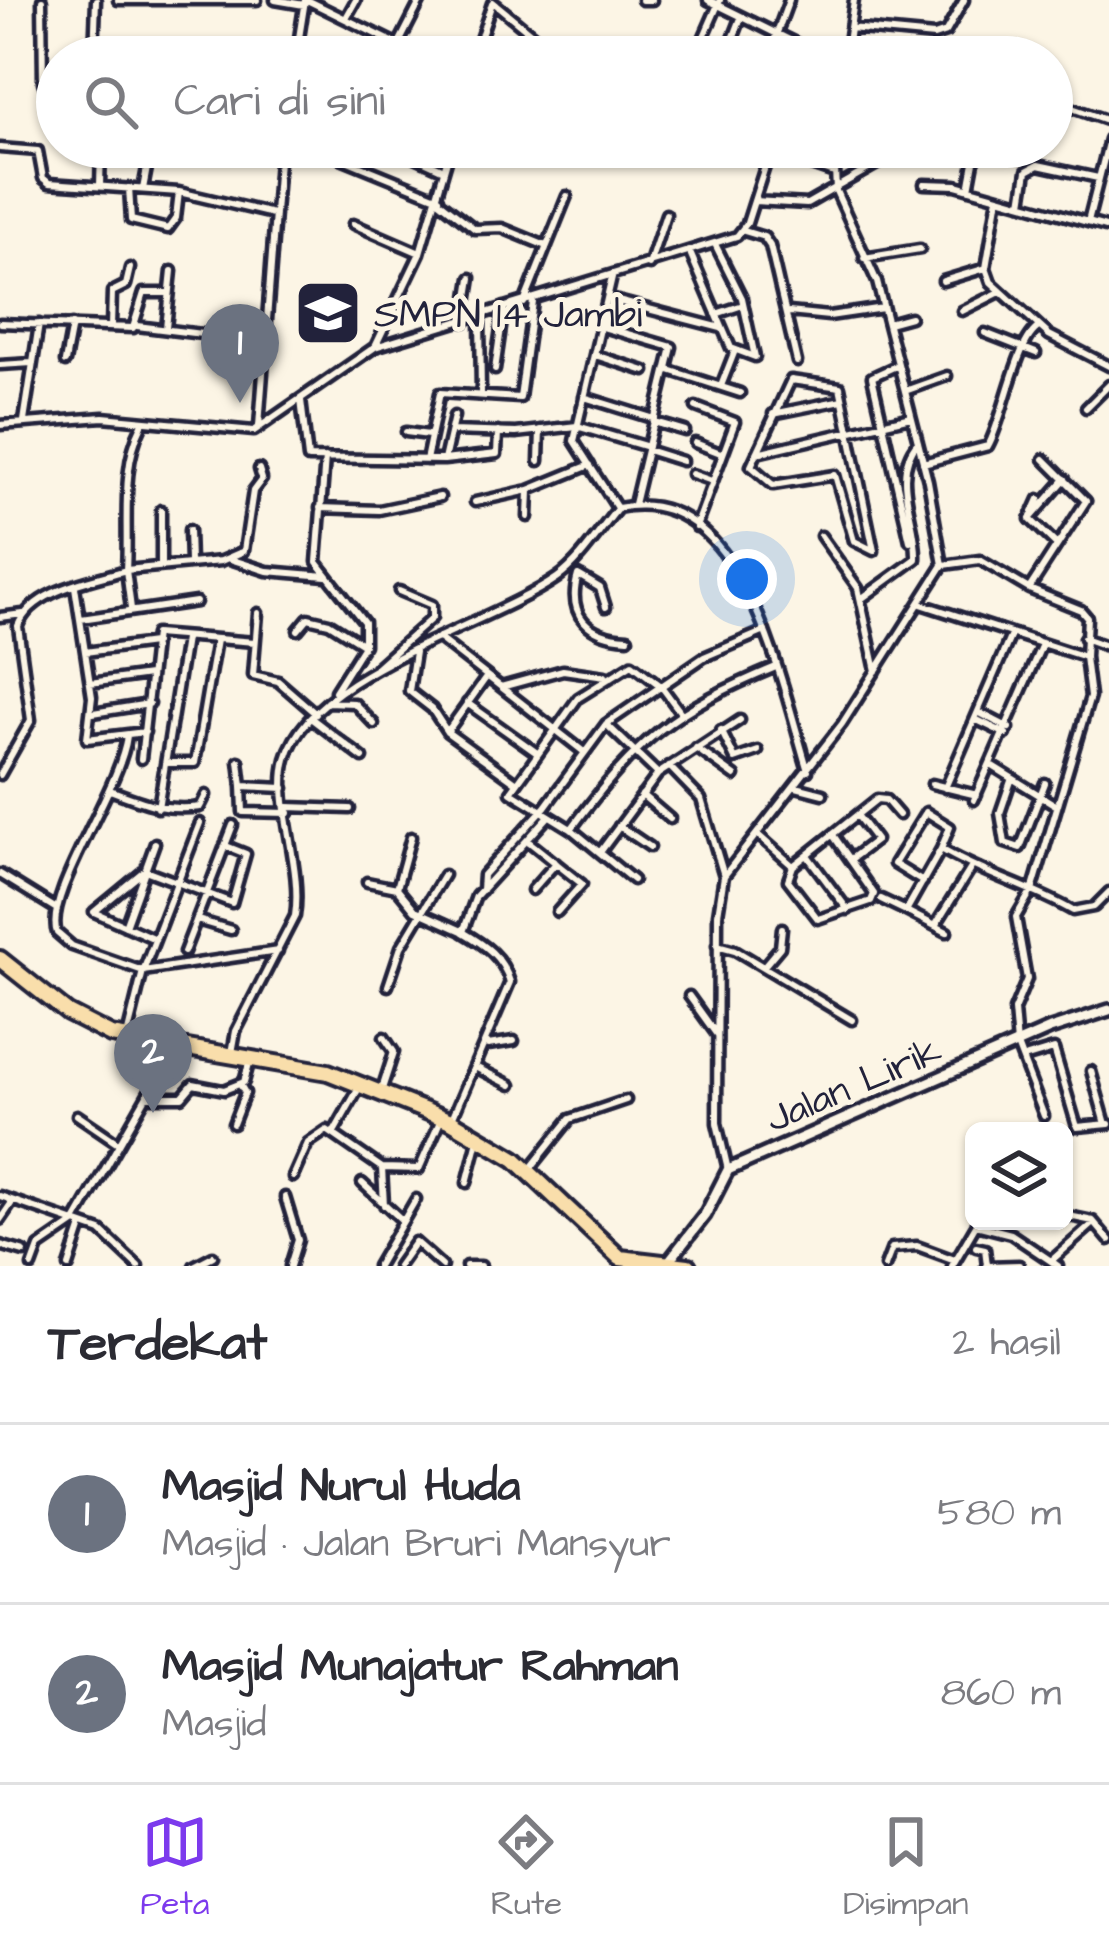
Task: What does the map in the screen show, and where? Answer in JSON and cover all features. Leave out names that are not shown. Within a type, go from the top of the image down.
[{"type":"highway","points":[[0,959],[82,1023],[126,1039],[328,1072],[446,1120],[479,1135],[528,1172],[602,1244],[640,1265],[688,1266]]},
{"type":"main road","name":"Jalan Lirik","points":[[666,1265],[705,1215],[728,1170],[1109,1010]]},
{"type":"street","points":[[42,0],[42,36]]},
{"type":"street","points":[[95,36],[96,0]]},
{"type":"street","points":[[118,0],[257,0]]},
{"type":"street","points":[[275,0],[305,2],[386,36]]},
{"type":"street","points":[[347,16],[356,0]]},
{"type":"street","points":[[403,36],[421,0]]},
{"type":"street","points":[[642,0],[652,0]]},
{"type":"street","points":[[708,0],[782,36]]},
{"type":"street","points":[[775,36],[789,0]]},
{"type":"street","points":[[849,36],[854,0]]},
{"type":"street","points":[[936,36],[946,32],[964,0]]},
{"type":"street","points":[[481,36],[493,1],[535,36]]},
{"type":"street","points":[[299,36],[305,2]]},
{"type":"street","points":[[704,36],[719,3]]},
{"type":"street","points":[[734,36],[741,18]]},
{"type":"street","points":[[850,28],[925,36]]},
{"type":"street","points":[[1073,109],[1109,122]]},
{"type":"street","points":[[1088,222],[1109,140]]},
{"type":"street","points":[[0,148],[36,151]]},
{"type":"street","points":[[41,168],[49,183],[179,192],[273,214]]},
{"type":"street","points":[[100,168],[100,186]]},
{"type":"street","points":[[142,188],[146,168]]},
{"type":"street","points":[[259,426],[278,168]]},
{"type":"street","points":[[364,168],[439,199],[475,229],[502,228],[546,246]]},
{"type":"street","points":[[375,347],[420,253],[439,199],[445,170],[440,168]]},
{"type":"street","points":[[0,425],[103,417],[237,433],[259,426],[375,347],[716,246],[744,231],[765,168]]},
{"type":"street","points":[[818,168],[835,174]]},
{"type":"street","points":[[724,876],[796,787],[876,675],[943,565],[884,308],[836,191],[835,168]]},
{"type":"street","points":[[754,201],[793,207],[836,191],[873,168]]},
{"type":"street","points":[[969,189],[973,168]]},
{"type":"street","points":[[1022,203],[1032,168]]},
{"type":"street","points":[[1064,168],[1098,178]]},
{"type":"street","points":[[924,184],[969,189],[1109,228]]},
{"type":"street","points":[[129,188],[131,220],[169,229],[176,218],[179,192]]},
{"type":"street","points":[[426,460],[440,394],[520,398],[529,303],[567,196]]},
{"type":"street","points":[[998,197],[986,268],[998,293],[1017,302],[1039,327],[1109,366]]},
{"type":"street","points":[[649,265],[666,214]]},
{"type":"street","points":[[353,224],[420,253]]},
{"type":"street","points":[[744,231],[764,237],[770,246],[789,312],[796,362]]},
{"type":"street","points":[[716,246],[743,304],[757,355],[734,353]]},
{"type":"street","points":[[864,258],[920,249]]},
{"type":"street","points":[[690,254],[734,353],[722,386]]},
{"type":"street","points":[[111,326],[112,292],[126,284],[130,268]]},
{"type":"street","points":[[944,281],[986,268]]},
{"type":"street","points":[[166,328],[172,271]]},
{"type":"street","points":[[612,277],[575,446],[617,508]]},
{"type":"street","points":[[464,322],[471,278]]},
{"type":"street","points":[[137,326],[144,292],[169,293]]},
{"type":"street","points":[[962,311],[998,293]]},
{"type":"street","points":[[610,299],[721,328]]},
{"type":"street","points":[[716,314],[743,304]]},
{"type":"street","points":[[495,370],[504,308]]},
{"type":"street","points":[[789,312],[829,316],[884,308]]},
{"type":"street","points":[[480,316],[481,394]]},
{"type":"street","points":[[888,323],[910,317]]},
{"type":"street","points":[[0,323],[137,326],[226,337],[228,365]]},
{"type":"street","points":[[24,422],[39,324]]},
{"type":"street","points":[[65,362],[72,324]]},
{"type":"street","points":[[603,327],[670,344],[668,370],[634,505]]},
{"type":"street","points":[[923,463],[988,446],[1013,387],[1023,346],[1039,327]]},
{"type":"street","points":[[985,333],[1036,353]]},
{"type":"street","points":[[595,355],[645,371]]},
{"type":"street","points":[[0,365],[34,363]]},
{"type":"street","points":[[898,365],[872,374],[910,542]]},
{"type":"street","points":[[668,370],[740,393]]},
{"type":"street","points":[[905,391],[946,376]]},
{"type":"street","points":[[790,380],[838,384],[874,551],[854,542],[835,476],[773,484],[751,466],[773,414],[790,380]]},
{"type":"street","points":[[1086,408],[1109,385]]},
{"type":"street","points":[[584,398],[685,431]]},
{"type":"street","points":[[302,400],[306,456],[444,460],[497,454],[498,432]]},
{"type":"street","points":[[773,414],[842,400]]},
{"type":"street","points":[[696,407],[735,422],[696,527]]},
{"type":"street","points":[[444,460],[454,416]]},
{"type":"street","points":[[757,453],[912,417]]},
{"type":"street","points":[[131,609],[126,570],[130,503],[126,461],[143,424]]},
{"type":"street","points":[[451,431],[577,426],[682,460]]},
{"type":"street","points":[[538,461],[540,430]]},
{"type":"street","points":[[406,432],[429,435]]},
{"type":"street","points":[[861,599],[916,560],[906,494],[908,457],[918,442]]},
{"type":"street","points":[[695,443],[724,454]]},
{"type":"street","points":[[325,458],[315,553],[326,575],[359,609],[364,645],[333,696]]},
{"type":"street","points":[[1029,590],[1055,542],[1086,500],[1044,459]]},
{"type":"street","points":[[475,502],[530,490],[590,465]]},
{"type":"street","points":[[0,617],[22,614],[75,586],[126,570],[227,558],[248,543],[253,491],[262,479],[259,470]]},
{"type":"street","points":[[692,474],[713,482]]},
{"type":"street","points":[[1055,542],[1030,519],[1041,501],[1066,479]]},
{"type":"street","points":[[1028,488],[1041,501]]},
{"type":"street","points":[[528,517],[530,490]]},
{"type":"street","points":[[320,508],[379,510],[405,500],[440,497]]},
{"type":"street","points":[[374,669],[441,640],[569,568],[617,508],[656,508],[696,527],[747,582],[808,771]]},
{"type":"street","points":[[161,510],[161,566]]},
{"type":"street","points":[[189,530],[190,564]]},
{"type":"street","points":[[820,536],[861,599],[876,675]]},
{"type":"street","points":[[227,558],[267,571],[326,575]]},
{"type":"street","points":[[943,565],[980,560],[1029,590],[1082,610],[1087,617],[1084,657],[1090,697],[1033,888],[1016,917],[1027,979],[1015,1010],[1017,1045],[1044,1116]]},
{"type":"street","points":[[569,568],[600,587],[606,607]]},
{"type":"street","points":[[578,575],[575,604],[587,624],[598,635],[628,638]]},
{"type":"street","points":[[75,586],[93,713],[88,741],[145,732]]},
{"type":"street","points":[[231,1057],[236,1031],[278,951],[298,895],[285,788],[290,748],[325,702],[374,669],[432,619],[432,605],[399,591]]},
{"type":"street","points":[[80,619],[196,602]]},
{"type":"street","points":[[921,604],[1084,657]]},
{"type":"street","points":[[258,613],[253,676],[278,681],[363,758]]},
{"type":"street","points":[[0,775],[31,720],[17,638],[22,614]]},
{"type":"street","points":[[298,630],[308,618],[318,620],[364,645]]},
{"type":"street","points":[[463,932],[482,890],[528,841],[606,724],[704,657],[766,632]]},
{"type":"street","points":[[140,759],[156,633],[255,642]]},
{"type":"street","points":[[945,788],[1011,634]]},
{"type":"street","points":[[1084,638],[1109,647]]},
{"type":"street","points":[[158,808],[185,639]]},
{"type":"street","points":[[166,762],[196,763],[216,640]]},
{"type":"street","points":[[441,640],[584,752]]},
{"type":"street","points":[[85,652],[153,643]]},
{"type":"street","points":[[932,784],[976,798],[1042,644]]},
{"type":"street","points":[[415,652],[409,691],[432,709],[447,732],[517,783]]},
{"type":"street","points":[[632,880],[571,829],[512,797],[517,783],[578,698],[632,664],[661,686],[681,713]]},
{"type":"street","points":[[571,829],[632,748],[719,690],[776,667]]},
{"type":"street","points":[[499,688],[563,670],[608,676]]},
{"type":"street","points":[[90,682],[149,675]]},
{"type":"street","points":[[447,732],[485,679]]},
{"type":"street","points":[[325,702],[354,703],[374,724]]},
{"type":"street","points":[[467,703],[538,754]]},
{"type":"street","points":[[93,713],[149,704]]},
{"type":"street","points":[[978,717],[1007,731]]},
{"type":"street","points":[[601,851],[658,774],[740,720]]},
{"type":"street","points":[[606,724],[658,774]]},
{"type":"street","points":[[721,730],[736,760],[758,751]]},
{"type":"street","points":[[127,736],[110,790],[55,908],[52,921],[63,941],[143,971],[278,951]]},
{"type":"street","points":[[696,748],[735,776]]},
{"type":"street","points":[[239,761],[243,812],[350,809]]},
{"type":"street","points":[[991,765],[1057,806]]},
{"type":"street","points":[[669,766],[701,799],[724,876],[718,945],[717,1123],[728,1170]]},
{"type":"street","points":[[1012,778],[1000,813],[1009,845],[1021,848],[1045,783]]},
{"type":"street","points":[[242,786],[285,788]]},
{"type":"street","points":[[796,787],[823,794]]},
{"type":"street","points":[[110,790],[158,808],[200,807],[206,795]]},
{"type":"street","points":[[642,795],[670,819]]},
{"type":"street","points":[[833,835],[874,894],[871,901],[848,910],[815,917],[788,880],[793,866],[857,815],[881,798],[898,815]]},
{"type":"street","points":[[906,910],[923,882],[941,850],[950,827],[926,812],[894,864],[923,882]]},
{"type":"street","points":[[482,890],[483,875],[544,815]]},
{"type":"street","points":[[851,859],[876,840],[857,815]]},
{"type":"street","points":[[126,1039],[143,971],[200,823]]},
{"type":"street","points":[[184,952],[233,825]]},
{"type":"street","points":[[619,826],[650,847]]},
{"type":"street","points":[[758,835],[793,866]]},
{"type":"street","points":[[397,888],[411,837]]},
{"type":"street","points":[[528,841],[582,884],[557,913]]},
{"type":"street","points":[[124,926],[155,843]]},
{"type":"street","points":[[145,870],[206,897],[232,903],[246,854],[226,846]]},
{"type":"street","points":[[941,850],[1084,913],[1109,892]]},
{"type":"street","points":[[807,855],[848,910]]},
{"type":"street","points":[[532,890],[556,863]]},
{"type":"street","points":[[935,926],[971,867]]},
{"type":"street","points":[[145,870],[94,909],[94,914],[155,939]]},
{"type":"street","points":[[0,874],[55,908]]},
{"type":"street","points":[[388,986],[401,947],[444,875]]},
{"type":"street","points":[[334,1132],[382,1168],[394,1172],[422,1167],[476,1067],[510,982],[505,966],[487,946],[421,913],[397,888],[368,882]]},
{"type":"street","points":[[880,899],[947,932]]},
{"type":"street","points":[[197,920],[231,930]]},
{"type":"street","points":[[764,966],[780,947],[782,928]]},
{"type":"street","points":[[718,945],[764,966],[852,1020]]},
{"type":"street","points":[[689,996],[717,1035]]},
{"type":"street","points":[[380,1093],[394,1052],[384,1037]]},
{"type":"street","points":[[485,1047],[514,1041]]},
{"type":"street","points":[[68,1266],[78,1224],[118,1143],[174,1048]]},
{"type":"street","points":[[1024,1058],[1054,1049],[1077,1127],[1108,1124],[1090,1071]]},
{"type":"street","points":[[233,1124],[245,1093],[241,1086],[250,1060]]},
{"type":"street","points":[[476,1067],[511,1085]]},
{"type":"street","points":[[149,1097],[182,1097],[194,1084],[224,1090],[241,1086]]},
{"type":"street","points":[[293,1177],[314,1137],[334,1132],[361,1085]]},
{"type":"street","points":[[528,1172],[570,1119],[626,1100]]},
{"type":"street","points":[[77,1115],[118,1143]]},
{"type":"street","points":[[466,1183],[479,1135]]},
{"type":"street","points":[[382,1168],[384,1205]]},
{"type":"street","points":[[362,1183],[404,1222]]},
{"type":"street","points":[[0,1196],[101,1232],[138,1266]]},
{"type":"street","points":[[286,1197],[298,1240],[290,1266]]},
{"type":"street","points":[[416,1199],[379,1262],[396,1266],[415,1242],[442,1266]]},
{"type":"street","points":[[0,1220],[13,1201]]},
{"type":"street","points":[[1073,1217],[1094,1223],[1109,1240]]},
{"type":"street","points":[[885,1266],[892,1248],[916,1246],[954,1263],[976,1225],[1011,1234],[1054,1263],[1094,1223]]},
{"type":"street","points":[[32,1266],[39,1247],[78,1224]]},
{"type":"street","points":[[0,1245],[24,1252]]},
{"type":"street","points":[[976,1247],[985,1249],[986,1265],[1019,1265]]},
{"type":"street","points":[[194,1266],[213,1256]]},
{"type":"street","points":[[466,1266],[481,1266]]},
{"type":"place","name":"SMPN 14 Jambi","points":[[328,313]]},
{"type":"place","name":"Masjid Nurul Huda","points":[[240,403]]},
{"type":"place","name":"Masjid Munajatur Rahman","points":[[153,1113]]}]
